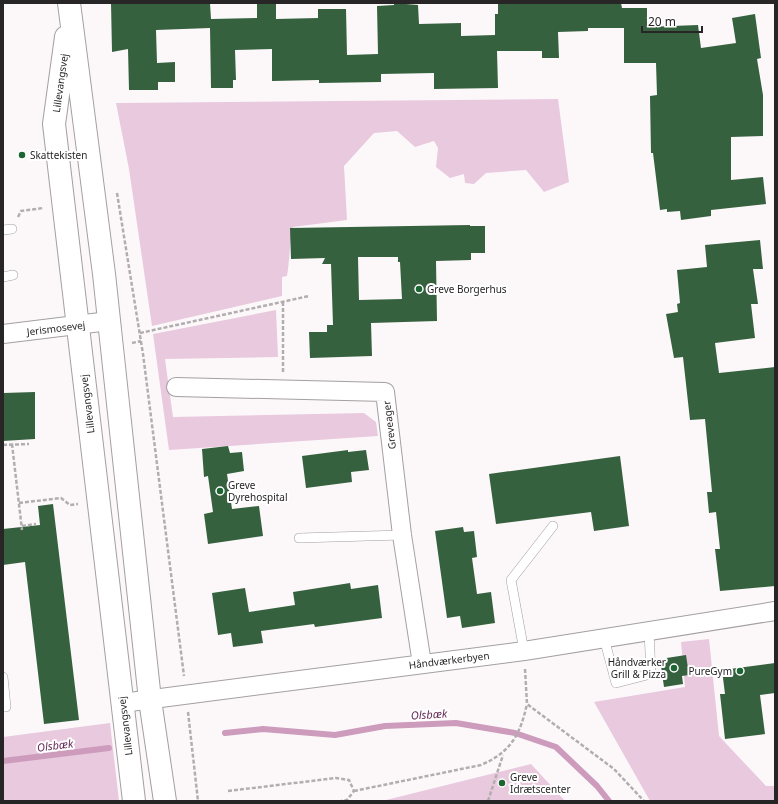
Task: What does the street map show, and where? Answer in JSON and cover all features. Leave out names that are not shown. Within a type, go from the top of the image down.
[{"type":"street","name":"Lillevangsvej","points":[[70,5],[54,124],[134,801]]},
{"type":"street","name":"Lillevangsvej","points":[[70,5],[109,321],[150,700],[165,801]]},
{"type":"street","name":"Jerismosevej","points":[[3,334],[109,321]]},
{"type":"street","name":"Greveager","points":[[176,387],[385,392],[402,535],[422,664]]},
{"type":"street","name":"Håndværkerbyen","points":[[122,703],[524,651],[775,611]]},
{"type":"lane","points":[[3,277],[13,276]]},
{"type":"lane","points":[[524,651],[511,580],[554,526]]},
{"type":"lane","points":[[299,538],[402,535]]},
{"type":"lane","points":[[604,638],[616,683],[651,674],[649,631]]},
{"type":"lane","points":[[3,677],[6,707]]},
{"type":"path","points":[[116,187],[140,333],[198,801]]},
{"type":"path","points":[[7,229],[21,211],[63,205]]},
{"type":"path","points":[[140,333],[309,296]]},
{"type":"path","points":[[283,302],[283,390]]},
{"type":"path","points":[[12,444],[22,530]]},
{"type":"path","points":[[3,445],[29,444]]},
{"type":"path","points":[[19,503],[61,498],[70,505],[78,504]]},
{"type":"path","points":[[22,526],[36,524]]},
{"type":"path","points":[[488,801],[503,754],[511,744],[522,725],[527,704],[524,651]]},
{"type":"path","points":[[527,704],[614,769],[644,801]]},
{"type":"path","points":[[341,801],[347,800],[354,791],[482,766],[503,754]]},
{"type":"path","points":[[228,791],[336,778],[349,780],[354,791]]},
{"type":"shaded area","points":[[558,99],[569,182],[544,192],[526,170],[486,173],[474,184],[465,183],[464,174],[450,178],[436,167],[438,148],[434,141],[415,147],[397,131],[374,133],[344,166],[347,220],[293,227],[287,276],[282,277],[282,296],[152,326],[129,169],[116,103]]},
{"type":"shaded area","points":[[276,310],[278,357],[165,359],[173,417],[364,413],[376,422],[378,436],[169,450],[153,334]]},
{"type":"shaded area","points":[[709,639],[719,736],[766,786],[775,786],[775,801],[650,801],[594,702],[685,687],[681,642]]},
{"type":"shaded area","points":[[110,723],[119,801],[3,801],[3,737]]},
{"type":"shaded area","name":"Greve Idrætscenter","points":[[531,764],[565,801],[382,801]]},
{"type":"building","points":[[111,3],[210,3],[211,19],[257,18],[257,3],[276,3],[276,19],[318,18],[318,9],[346,9],[347,55],[378,54],[377,6],[394,5],[394,3],[418,5],[419,24],[461,23],[461,36],[495,35],[495,14],[498,14],[498,3],[621,3],[622,8],[647,8],[647,27],[698,25],[701,48],[736,43],[732,18],[755,14],[761,58],[757,59],[763,95],[763,136],[731,137],[731,180],[763,177],[766,204],[711,210],[711,216],[681,220],[680,211],[667,212],[667,209],[660,210],[653,153],[651,153],[650,96],[657,95],[656,63],[624,63],[624,28],[588,28],[588,31],[558,32],[559,58],[542,58],[542,51],[497,51],[498,88],[434,89],[434,73],[381,74],[381,82],[319,83],[319,80],[272,81],[272,49],[235,50],[236,80],[233,80],[233,88],[211,88],[210,28],[156,30],[157,63],[175,62],[175,82],[158,82],[158,90],[129,90],[128,49],[112,52]]},
{"type":"building","name":"Greve Borgerhus","points":[[485,226],[485,253],[471,253],[471,260],[436,261],[437,321],[371,323],[372,356],[310,358],[309,332],[327,332],[327,325],[333,325],[331,264],[322,264],[325,258],[291,259],[290,228]],"holes":[[[358,257],[398,257],[398,262],[400,262],[402,299],[359,300]]]},
{"type":"building","points":[[760,240],[763,269],[753,269],[758,304],[751,304],[755,338],[715,343],[719,373],[775,367],[775,586],[720,591],[715,549],[720,549],[716,512],[709,513],[707,492],[712,492],[705,419],[690,420],[683,357],[674,358],[666,314],[678,312],[677,304],[680,303],[677,270],[707,267],[705,245]]},
{"type":"building","points":[[35,392],[35,439],[3,441],[3,393]]},
{"type":"building","name":"Greve Dyrehospital","points":[[228,446],[230,453],[242,452],[244,471],[227,474],[232,509],[259,506],[263,536],[208,544],[204,514],[213,512],[208,476],[204,477],[202,449]]},
{"type":"building","points":[[348,450],[348,452],[366,450],[369,470],[351,472],[352,482],[306,488],[302,456]]},
{"type":"building","points":[[620,456],[629,526],[594,531],[591,512],[496,524],[489,474]]},
{"type":"building","points":[[53,504],[79,720],[44,724],[25,562],[3,565],[3,529],[40,525],[38,506]]},
{"type":"building","points":[[463,527],[464,532],[474,531],[477,557],[472,558],[477,594],[491,592],[495,623],[462,628],[460,616],[447,618],[435,531]]},
{"type":"building","points":[[350,583],[351,589],[378,585],[382,618],[315,627],[314,624],[261,631],[263,643],[233,647],[231,633],[218,635],[212,593],[245,588],[249,612],[295,605],[293,592]]},
{"type":"building","points":[[686,655],[689,675],[682,676],[683,684],[664,687],[660,659]]},
{"type":"building","points":[[775,663],[775,693],[760,695],[765,734],[725,739],[720,694],[725,694],[722,670]]},
{"type":"waterway","name":"Olsbæk","points":[[225,733],[263,729],[335,735],[385,726],[456,723],[515,733],[556,747],[597,786],[609,801]]},
{"type":"waterway","name":"Olsbæk","points":[[3,761],[109,748]]},
{"type":"place","name":"Skattekisten","points":[[22,155]]},
{"type":"place","name":"Greve Borgerhus","points":[[419,289]]},
{"type":"place","name":"Greve Dyrehospital","points":[[220,491]]},
{"type":"place","name":"Håndværker Grill & Pizza","points":[[674,668]]},
{"type":"place","name":"PureGym","points":[[740,671]]},
{"type":"place","name":"Greve Idrætscenter","points":[[502,783]]}]
